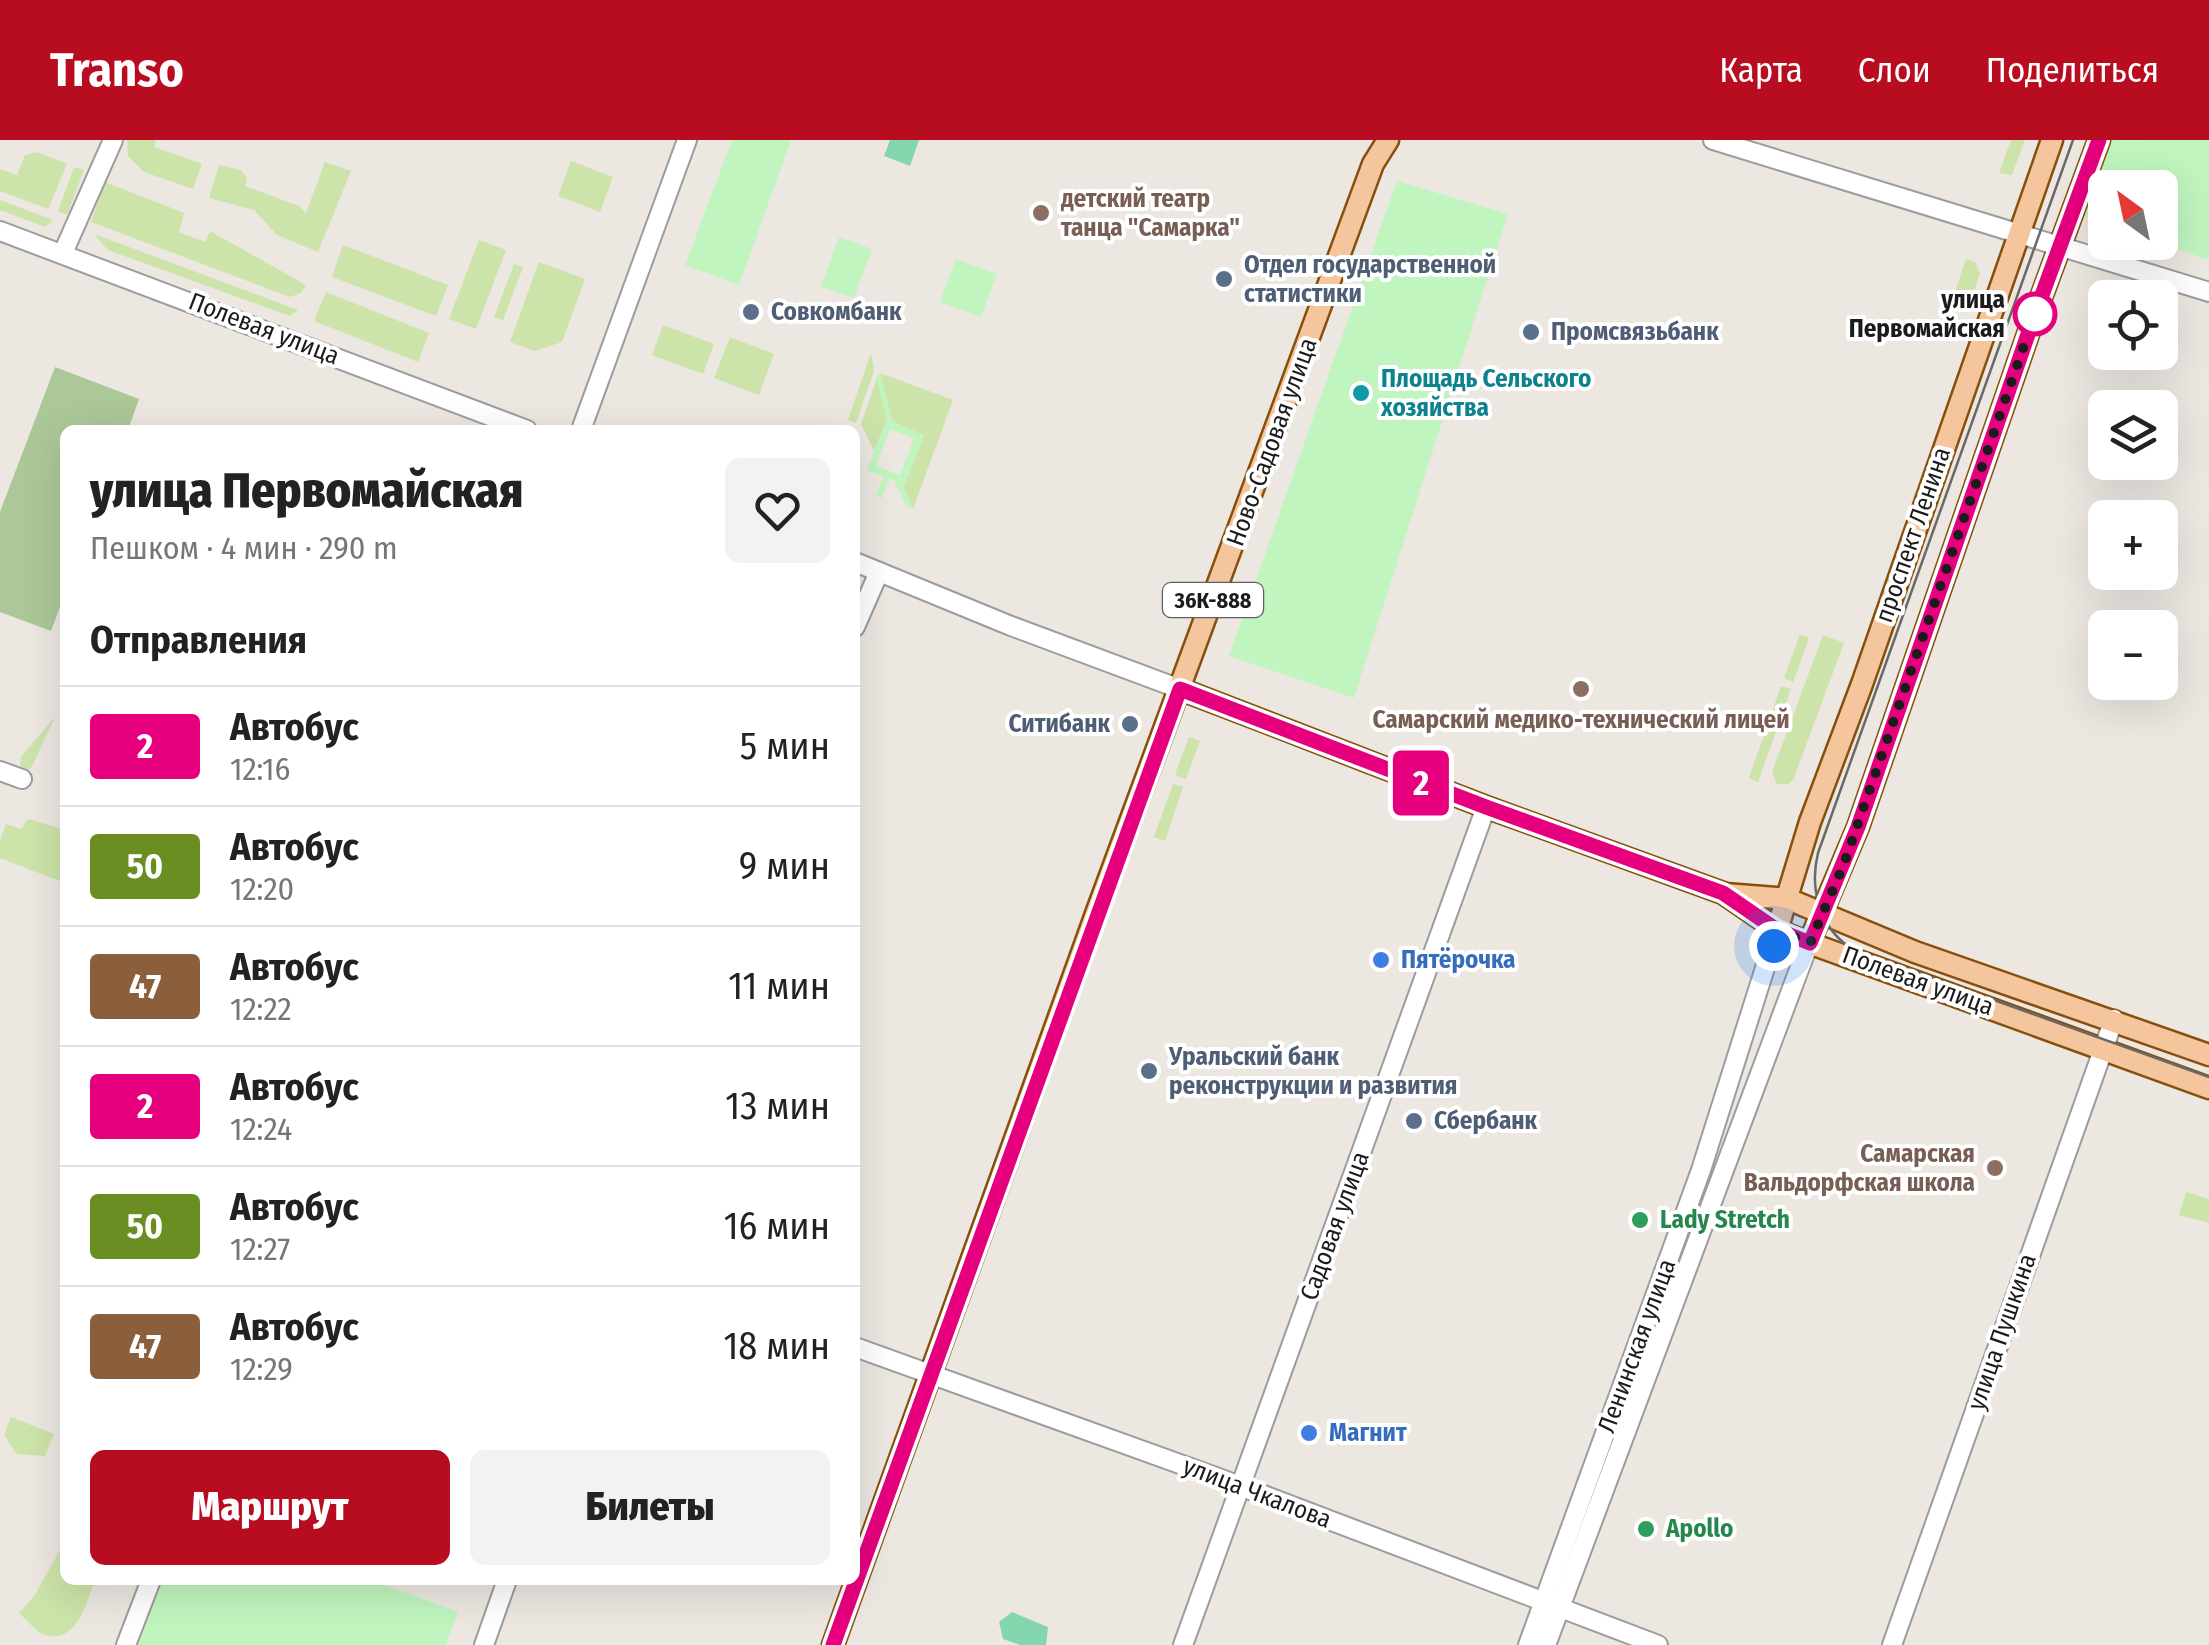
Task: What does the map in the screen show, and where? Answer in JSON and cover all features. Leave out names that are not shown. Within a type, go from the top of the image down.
[{"type":"main road","name":"Ново-Садовая улица","points":[[860,1569],[1078,962],[1373,164],[1388,140]]},
{"type":"main road","name":"проспект Ленина","points":[[1777,930],[1810,822],[2052,140]]},
{"type":"main road","name":"проспект Ленина","points":[[1810,943],[1858,827],[2099,140]]},
{"type":"main road","points":[[1180,689],[1723,893]]},
{"type":"main road","name":"Полевая улица","points":[[1723,893],[1788,899],[1914,952],[2209,1055]]},
{"type":"main road","name":"Полевая улица","points":[[1723,893],[1777,930],[2209,1088]]},
{"type":"main road","name":"Ново-Садовая улица","points":[[832,1645],[854,1585]]},
{"type":"street","points":[[63,252],[113,140]]},
{"type":"street","points":[[583,425],[688,140]]},
{"type":"street","points":[[1713,140],[2209,292]]},
{"type":"street","name":"Полевая улица","points":[[0,231],[514,425]]},
{"type":"street","points":[[860,564],[1180,689]]},
{"type":"street","points":[[860,616],[879,572]]},
{"type":"street","points":[[0,771],[22,779]]},
{"type":"street","name":"Садовая улица","points":[[1183,1645],[1486,807]]},
{"type":"street","name":"Ленинская улица","points":[[1546,1645],[1551,1605],[1701,1170],[1777,930]]},
{"type":"street","name":"Ленинская улица","points":[[1528,1645],[1551,1605],[1810,943]]},
{"type":"street","name":"улица Пушкина","points":[[1892,1645],[2114,1020]]},
{"type":"street","name":"улица Чкалова","points":[[860,1349],[1658,1645]]},
{"type":"street","points":[[126,1645],[149,1585]]},
{"type":"street","points":[[484,1645],[505,1585]]},
{"type":"green space","points":[[127,140],[156,140],[154,147],[202,164],[193,189],[144,172],[128,156]]},
{"type":"green space","points":[[732,140],[791,140],[739,285],[685,265]]},
{"type":"green space","points":[[890,140],[919,140],[910,166],[884,156]]},
{"type":"green space","points":[[2011,140],[2025,140],[2012,175],[1999,173]]},
{"type":"green space","points":[[2107,140],[2209,140],[2209,260],[2178,249],[2178,170],[2096,170]]},
{"type":"green space","points":[[37,152],[67,164],[48,209],[0,191],[0,169],[17,175],[25,155]]},
{"type":"green space","points":[[571,161],[613,177],[600,212],[558,196]]},
{"type":"green space","points":[[325,162],[351,171],[318,252],[277,235],[254,210],[209,198],[219,165],[241,170],[247,178],[245,186],[299,206],[306,213]]},
{"type":"green space","points":[[74,167],[84,170],[67,215],[58,211]]},
{"type":"green space","points":[[1397,181],[1508,214],[1354,698],[1229,656]]},
{"type":"green space","points":[[105,182],[184,213],[179,232],[205,242],[210,231],[306,285],[301,293],[290,297],[91,222]]},
{"type":"green space","points":[[2088,193],[2088,218],[2080,215]]},
{"type":"green space","points":[[0,200],[53,220],[45,227],[0,210]]},
{"type":"green space","points":[[94,234],[298,310],[290,316],[108,250]]},
{"type":"green space","points":[[839,237],[872,249],[854,298],[821,287]]},
{"type":"green space","points":[[479,240],[506,250],[476,329],[449,319]]},
{"type":"green space","points":[[343,245],[448,285],[436,316],[332,277]]},
{"type":"green space","points":[[956,259],[997,274],[981,317],[940,302]]},
{"type":"green space","points":[[1966,259],[1975,262],[1980,273],[1969,306],[1952,301]]},
{"type":"green space","points":[[539,262],[585,279],[562,342],[535,351],[510,342]]},
{"type":"green space","points":[[514,264],[523,267],[503,320],[494,317]]},
{"type":"green space","points":[[326,292],[429,333],[418,362],[314,321]]},
{"type":"green space","points":[[663,325],[714,344],[703,374],[652,355]]},
{"type":"green space","points":[[730,337],[774,354],[759,395],[714,378]]},
{"type":"green space","points":[[871,353],[874,371],[856,423],[848,420]]},
{"type":"green space","points":[[55,367],[139,399],[130,425],[60,425],[60,607],[51,631],[0,612],[0,512]]},
{"type":"green space","points":[[880,373],[953,400],[913,509],[904,487],[924,435],[892,422]]},
{"type":"green space","points":[[880,373],[893,422],[924,435],[904,487],[913,509],[906,506],[894,480],[889,479],[882,498],[876,496],[884,476],[867,470],[887,419],[877,378]],"holes":[[[890,429],[914,438],[900,475],[876,466]]]},
{"type":"green space","points":[[877,378],[887,419],[874,451],[861,424]]},
{"type":"green space","points":[[1800,634],[1809,638],[1793,682],[1784,678]]},
{"type":"green space","points":[[1823,635],[1844,643],[1793,780],[1777,784],[1772,772]]},
{"type":"green space","points":[[1781,686],[1791,689],[1758,782],[1749,778]]},
{"type":"green space","points":[[55,717],[32,766],[20,769],[21,757]]},
{"type":"green space","points":[[1189,737],[1200,741],[1186,779],[1175,775]]},
{"type":"green space","points":[[1173,784],[1183,787],[1165,841],[1154,837]]},
{"type":"green space","points":[[28,819],[60,829],[60,881],[0,858],[6,824],[21,829]]},
{"type":"green space","points":[[2186,1192],[2209,1199],[2209,1223],[2179,1215]]},
{"type":"green space","points":[[11,1417],[54,1434],[45,1456],[17,1454],[4,1435]]},
{"type":"green space","points":[[60,1550],[60,1585],[93,1585],[73,1628],[56,1636],[45,1635],[19,1613],[35,1595]]},
{"type":"green space","points":[[161,1585],[384,1585],[458,1612],[446,1645],[138,1645]]},
{"type":"green space","points":[[1012,1612],[1048,1627],[1046,1645],[1020,1645],[1003,1639],[999,1622]]},
{"type":"tram line","points":[[2073,140],[1818,853],[1816,894],[1825,920],[1842,942],[1854,950],[2209,1077]]},
{"type":"bus line","name":"2","points":[[860,1571],[1180,689],[1723,893],[1777,930],[1810,943],[1858,827],[2099,140]]},
{"type":"bus line","name":"2","points":[[833,1645],[855,1585]]},
{"type":"place","name":"детский театр танца \"Самарка\"","points":[[1041,213]]},
{"type":"place","name":"Отдел государственной статистики","points":[[1224,279]]},
{"type":"place","name":"Совкомбанк","points":[[751,312]]},
{"type":"place","name":"улица Первомайская","points":[[2035,314]]},
{"type":"place","name":"Промсвязьбанк","points":[[1531,332]]},
{"type":"place","name":"Площадь Сельского хозяйства","points":[[1361,393]]},
{"type":"place","name":"Самарский медико-технический лицей","points":[[1581,689]]},
{"type":"place","name":"Ситибанк","points":[[1130,724]]},
{"type":"place","name":"Пятёрочка","points":[[1381,960]]},
{"type":"place","name":"Уральский банк реконструкции и развития","points":[[1149,1071]]},
{"type":"place","name":"Сбербанк","points":[[1414,1121]]},
{"type":"place","name":"Самарская Вальдорфская школа","points":[[1995,1168]]},
{"type":"place","name":"Lady Stretch","points":[[1640,1220]]},
{"type":"place","name":"Магнит","points":[[1309,1433]]},
{"type":"place","name":"Apollo","points":[[1646,1529]]},
{"type":"route","points":[[1774,946],[1777,930],[1810,943],[1844,864],[2035,314]]}]
